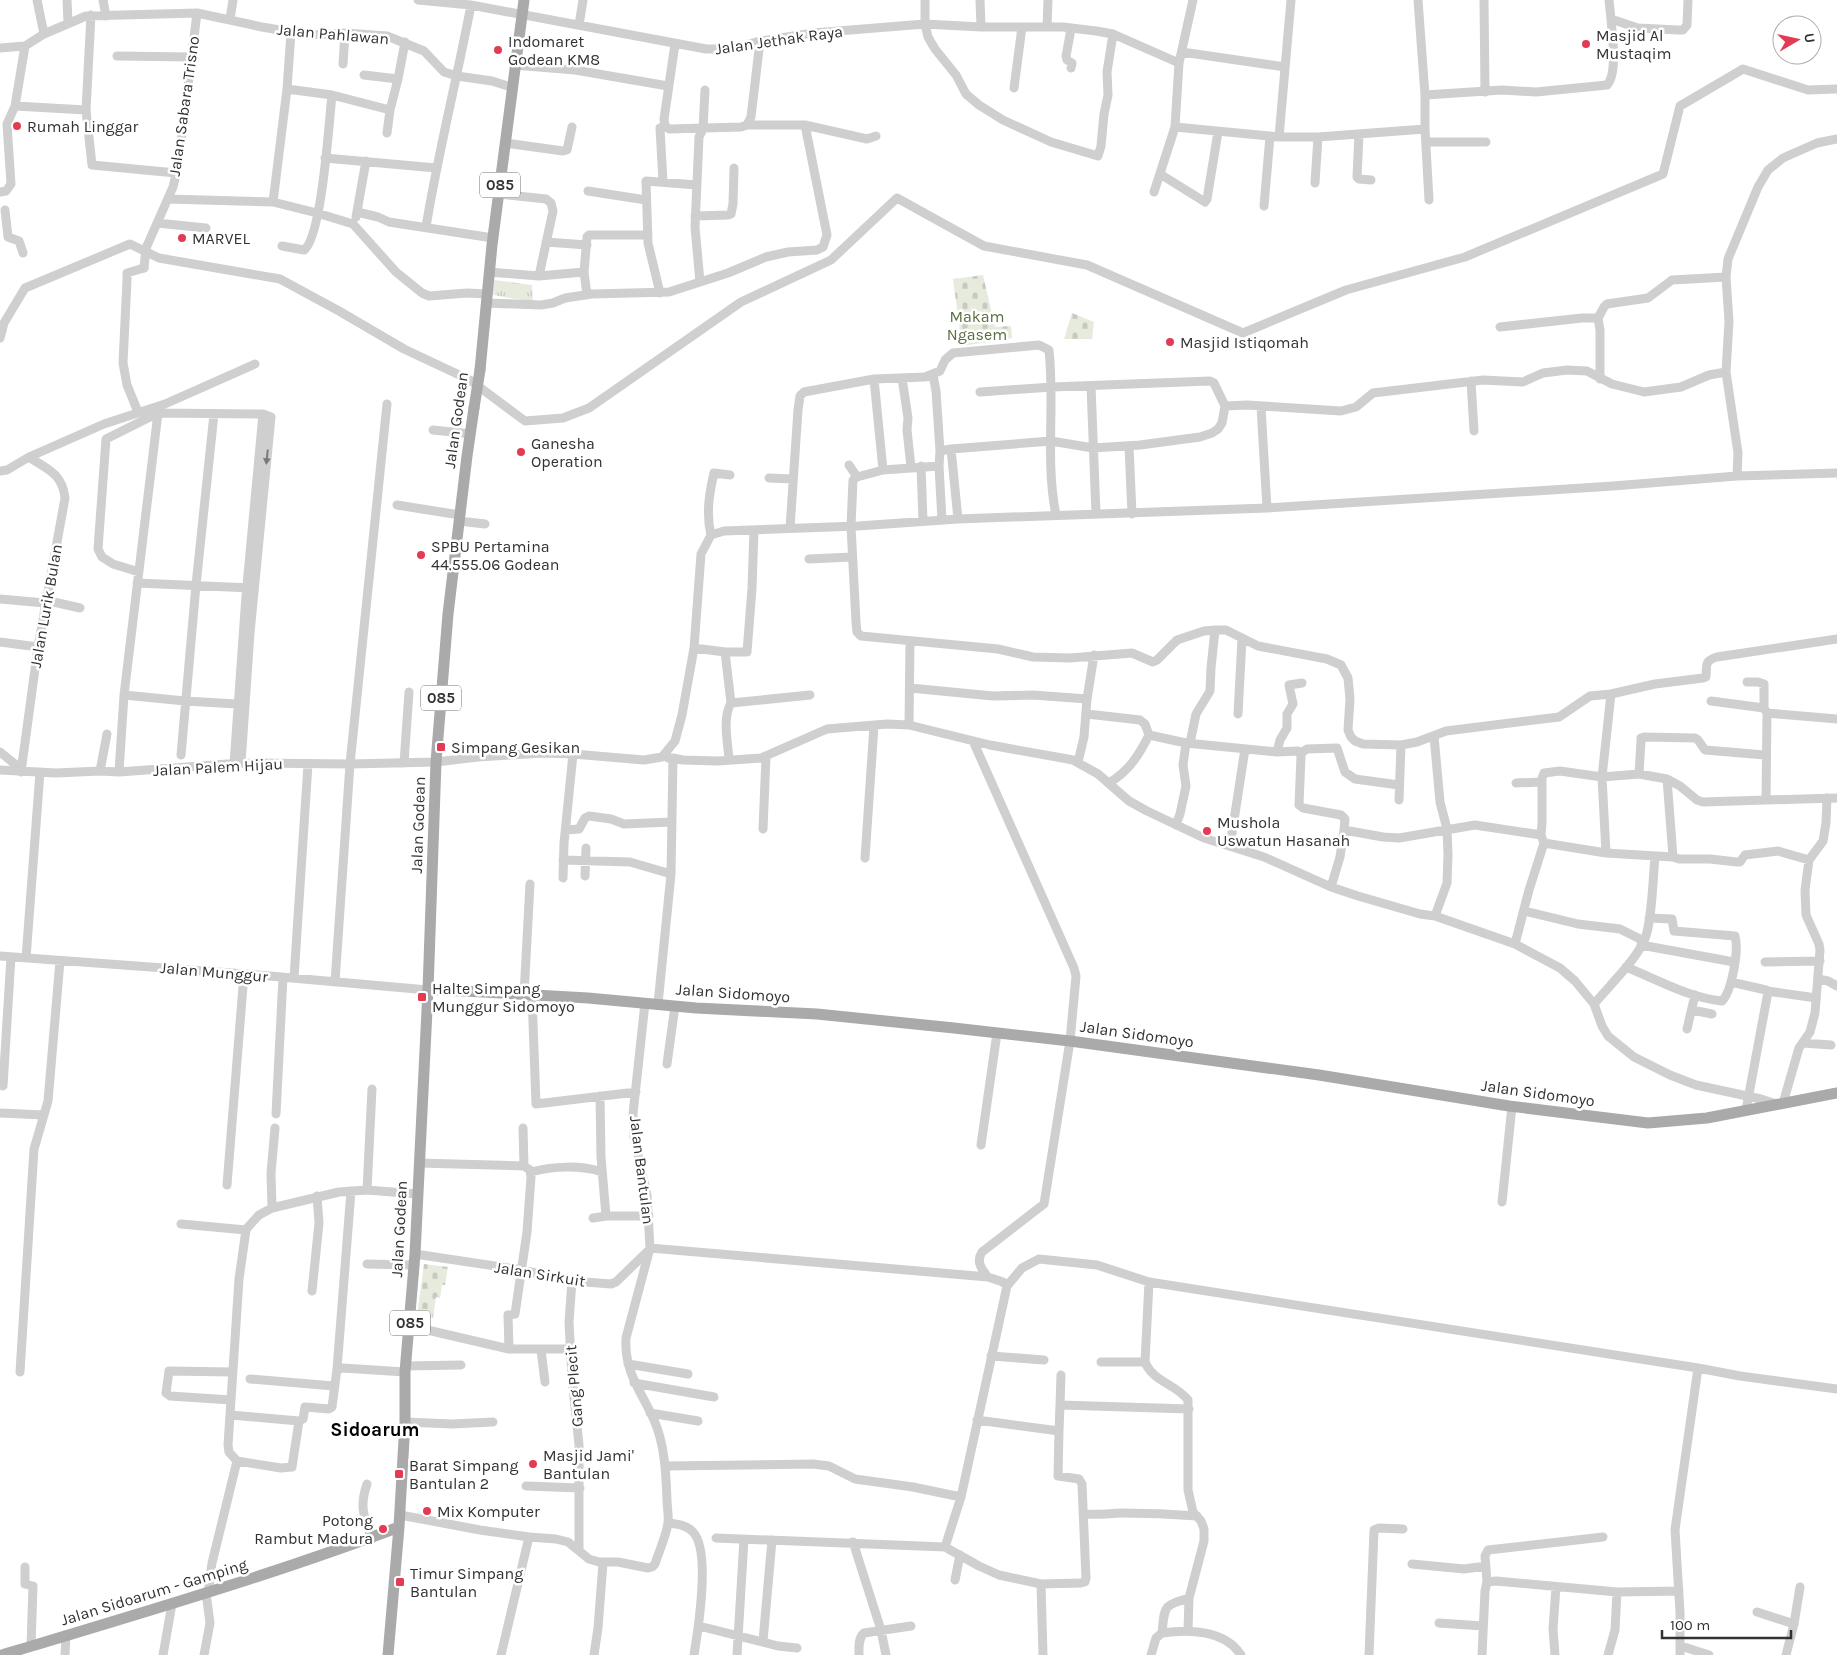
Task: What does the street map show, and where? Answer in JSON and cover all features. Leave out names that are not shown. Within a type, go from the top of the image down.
[{"type":"main road","name":"Jalan Godean","points":[[388,1655],[400,1515],[406,1369],[415,1259],[428,990],[436,762],[448,614],[480,370],[489,272],[514,64],[524,0]]},
{"type":"main road","name":"Jalan Sidomoyo","points":[[428,990],[588,998],[675,1006],[817,1014],[997,1033],[1070,1041],[1319,1075],[1512,1106],[1648,1123],[1682,1121],[1837,1093]]},
{"type":"main road","name":"Jalan Sidoarum - Gamping","points":[[2,1655],[207,1593],[372,1539],[399,1528]]},
{"type":"street","points":[[37,0],[44,34]]},
{"type":"street","points":[[67,0],[68,22]]},
{"type":"street","points":[[104,0],[106,16]]},
{"type":"street","points":[[230,19],[233,0]]},
{"type":"street","name":"Jalan Jethak Raya","points":[[418,0],[458,2],[706,49],[729,48],[813,33],[925,24],[981,27],[1063,27],[1113,34],[1179,63]]},
{"type":"street","points":[[579,25],[582,0]]},
{"type":"street","points":[[925,0],[925,24],[928,37],[934,50],[956,75],[966,94],[979,105],[1003,120],[1051,142],[1098,156],[1108,95],[1108,72],[1113,34]]},
{"type":"street","points":[[980,0],[981,27]]},
{"type":"street","points":[[1047,27],[1048,0]]},
{"type":"street","points":[[1154,192],[1175,127],[1179,63],[1193,0]]},
{"type":"street","points":[[1264,206],[1285,67],[1291,0]]},
{"type":"street","points":[[1418,0],[1425,96],[1429,200]]},
{"type":"street","points":[[1484,0],[1485,92]]},
{"type":"street","points":[[1425,96],[1485,92],[1536,92],[1607,85],[1610,83],[1613,70],[1609,0]]},
{"type":"street","points":[[1611,19],[1638,28],[1683,30],[1687,26],[1688,0]]},
{"type":"street","points":[[426,227],[436,168],[471,5]]},
{"type":"street","name":"Jalan Pahlawan","points":[[0,48],[25,46],[68,22],[91,15],[197,13],[291,32],[322,35],[345,33],[380,35],[405,42],[424,51],[444,72],[512,87]]},
{"type":"street","name":"Jalan Sabara Trisno","points":[[138,412],[127,385],[123,363],[127,273],[144,268],[146,248],[168,199],[176,173],[197,13]]},
{"type":"street","points":[[91,15],[86,110],[92,165],[176,173]]},
{"type":"street","points":[[1014,88],[1022,27]]},
{"type":"street","points":[[1071,68],[1072,63],[1067,60],[1066,56],[1072,29]]},
{"type":"street","points":[[272,202],[287,89],[291,32]]},
{"type":"street","points":[[343,64],[345,33]]},
{"type":"street","points":[[747,125],[751,117],[760,41]]},
{"type":"street","points":[[387,133],[390,110],[405,42]]},
{"type":"street","points":[[665,126],[664,119],[674,44]]},
{"type":"street","points":[[0,192],[6,191],[11,184],[4,124],[15,106],[25,46]]},
{"type":"street","points":[[1182,52],[1285,67]]},
{"type":"street","points":[[117,56],[191,57]]},
{"type":"street","points":[[514,64],[575,70],[668,86]]},
{"type":"street","points":[[0,338],[4,323],[25,288],[130,244],[159,258],[280,280],[339,311],[404,349],[470,380],[525,421],[563,418],[589,408],[741,302],[831,260],[897,198],[984,246],[1087,265],[1243,334],[1346,290],[1466,257],[1663,174],[1680,106],[1743,69],[1808,90],[1837,89]]},
{"type":"street","points":[[364,75],[398,79]]},
{"type":"street","points":[[287,89],[332,95],[390,110]]},
{"type":"street","points":[[700,282],[695,216],[699,137],[702,129],[705,90]]},
{"type":"street","points":[[282,246],[304,250],[307,248],[314,230],[332,95]]},
{"type":"street","points":[[15,106],[86,110]]},
{"type":"street","points":[[665,126],[669,129],[702,129],[747,125],[805,125],[867,138],[876,136]]},
{"type":"street","points":[[366,161],[355,219],[396,272],[422,293],[429,296],[467,293],[487,298],[541,305],[565,298],[604,293],[660,293],[700,282],[766,257],[788,252],[817,250],[823,247],[827,235],[805,125]]},
{"type":"street","points":[[663,182],[660,128],[665,126]]},
{"type":"street","points":[[505,143],[563,151],[569,148],[572,127]]},
{"type":"street","points":[[1175,127],[1275,137],[1318,137],[1425,129]]},
{"type":"street","points":[[1160,174],[1205,202],[1218,132]]},
{"type":"street","points":[[1359,134],[1357,176],[1359,179],[1371,180]]},
{"type":"street","points":[[1314,183],[1318,137]]},
{"type":"street","points":[[1737,476],[1738,453],[1726,372],[1729,321],[1726,277],[1728,260],[1758,187],[1768,170],[1783,158],[1817,143],[1837,139]]},
{"type":"street","points":[[1427,142],[1486,142]]},
{"type":"street","points":[[325,158],[436,168]]},
{"type":"street","points":[[695,216],[728,216],[733,212],[734,168]]},
{"type":"street","points":[[660,293],[648,235],[646,181],[697,185]]},
{"type":"street","points":[[588,191],[646,200]]},
{"type":"street","points":[[499,194],[549,201],[553,211],[539,276]]},
{"type":"street","points":[[168,199],[272,202],[318,209],[355,219],[378,217],[389,222],[493,238]]},
{"type":"street","points":[[16,210],[2,210],[8,237],[19,241],[23,253]]},
{"type":"street","points":[[156,223],[206,228]]},
{"type":"street","points":[[587,295],[584,272],[589,235],[648,235]]},
{"type":"street","points":[[546,242],[587,245]]},
{"type":"street","points":[[489,272],[539,276],[584,272]]},
{"type":"street","points":[[1600,379],[1600,330],[1598,318],[1607,304],[1648,298],[1669,281],[1726,277]]},
{"type":"street","points":[[1500,327],[1598,318]]},
{"type":"street","points":[[790,528],[800,396],[804,392],[874,379],[925,377],[940,371],[945,360],[954,353],[1039,345],[1049,350],[1052,387],[1052,496],[1056,516]]},
{"type":"street","points":[[0,471],[6,470],[29,457],[104,424],[165,404],[254,364]]},
{"type":"street","points":[[1225,406],[1341,411],[1356,406],[1373,393],[1483,380],[1523,382],[1543,373],[1567,370],[1587,372],[1600,379],[1633,391],[1644,392],[1681,387],[1709,375],[1726,372]]},
{"type":"street","points":[[933,375],[937,401],[942,520]]},
{"type":"street","points":[[902,378],[908,418],[907,430],[916,467],[923,521]]},
{"type":"street","points":[[874,379],[883,470]]},
{"type":"street","points":[[940,451],[1051,441],[1093,448],[1130,446],[1200,437],[1218,429],[1222,422],[1225,406],[1214,383],[1210,381],[1052,387],[980,392]]},
{"type":"street","points":[[1471,381],[1474,431]]},
{"type":"street","points":[[1091,386],[1096,514]]},
{"type":"street","points":[[335,982],[350,764],[387,404]]},
{"type":"street","points":[[1261,407],[1267,508]]},
{"type":"street","points":[[119,772],[124,695],[158,413]]},
{"type":"street","points":[[139,572],[113,564],[102,557],[98,549],[106,439],[158,413],[263,414],[237,763]]},
{"type":"street","points":[[181,755],[214,414]]},
{"type":"street","points":[[433,430],[471,434]]},
{"type":"street","points":[[1130,446],[1132,514]]},
{"type":"street","points":[[951,449],[958,519]]},
{"type":"street","name":"Jalan Lurik Bulan","points":[[21,770],[45,602],[65,498],[63,486],[58,476],[29,457]]},
{"type":"street","points":[[849,465],[857,477]]},
{"type":"street","points":[[939,466],[883,470],[857,477],[853,480],[852,557],[857,632],[860,636],[998,649],[1032,656],[1070,658],[1132,653],[1153,662],[1176,640],[1204,631],[1226,630],[1258,646],[1327,659],[1341,665],[1348,678],[1350,699],[1348,730],[1351,737],[1362,744],[1401,745],[1417,742],[1446,732],[1559,717],[1590,696],[1706,677],[1709,659],[1837,639]]},
{"type":"street","points":[[711,535],[709,501],[714,473],[730,475]]},
{"type":"street","points":[[662,757],[675,741],[686,696],[694,648],[701,554],[711,535],[724,531],[851,526],[958,519],[1267,508],[1613,486],[1737,476],[1837,473]]},
{"type":"street","points":[[768,478],[793,479]]},
{"type":"street","points":[[397,505],[486,524]]},
{"type":"street","points":[[694,648],[745,653],[748,648],[754,530]]},
{"type":"street","points":[[809,558],[852,557]]},
{"type":"street","points":[[137,583],[251,588]]},
{"type":"street","points":[[237,763],[237,704],[251,588]]},
{"type":"street","points":[[0,599],[45,602],[80,608]]},
{"type":"street","points":[[1176,825],[1186,786],[1183,765],[1188,743],[1196,714],[1210,691],[1215,630]]},
{"type":"street","points":[[1238,714],[1242,639]]},
{"type":"street","points":[[909,725],[910,641]]},
{"type":"street","points":[[0,642],[38,647]]},
{"type":"street","points":[[725,652],[731,703],[728,708],[727,720],[729,760]]},
{"type":"street","points":[[1078,762],[1082,751],[1094,655]]},
{"type":"street","points":[[1747,682],[1762,682],[1764,684],[1766,800]]},
{"type":"street","points":[[1277,752],[1286,728],[1287,714],[1293,704],[1289,685],[1302,683]]},
{"type":"street","points":[[910,688],[993,696],[1033,695],[1140,720],[1145,724],[1149,735],[1132,765],[1120,777],[1109,783]]},
{"type":"street","points":[[404,763],[409,692]]},
{"type":"street","points":[[1606,853],[1602,777],[1611,694]]},
{"type":"street","points":[[124,695],[237,704]]},
{"type":"street","points":[[731,703],[810,695]]},
{"type":"street","points":[[1711,702],[1837,720]]},
{"type":"street","points":[[763,829],[766,757],[827,729],[886,724],[909,725],[973,741],[1078,762],[1098,774],[1129,801],[1204,838],[1264,857],[1331,887],[1420,914],[1435,916],[1515,944],[1560,968],[1586,992],[1594,1004],[1608,1036],[1634,1057],[1670,1075],[1696,1084],[1779,1103],[1799,1048],[1810,1032],[1816,998],[1820,961],[1819,944],[1806,915],[1804,903],[1809,860],[1823,841],[1827,798]]},
{"type":"street","points":[[865,858],[874,726]]},
{"type":"street","points":[[100,771],[107,734]]},
{"type":"street","points":[[1149,735],[1188,743],[1277,752],[1301,753],[1307,749],[1337,748],[1345,772],[1355,780],[1399,786]]},
{"type":"street","points":[[1434,736],[1440,802],[1447,829],[1448,854],[1447,882],[1435,916]]},
{"type":"street","points":[[1639,774],[1642,738],[1695,738],[1706,750],[1765,755]]},
{"type":"street","points":[[973,741],[1074,968],[1076,985],[1070,1041],[1044,1204],[982,1252],[979,1262],[988,1277]]},
{"type":"street","points":[[1399,800],[1401,745]]},
{"type":"street","points":[[1230,846],[1245,749]]},
{"type":"street","points":[[0,752],[21,770]]},
{"type":"street","points":[[1301,753],[1300,805],[1303,808],[1341,815],[1344,819],[1340,858],[1331,887]]},
{"type":"street","points":[[563,878],[573,754]]},
{"type":"street","name":"Jalan Palem Hijau","points":[[0,770],[56,773],[119,772],[237,763],[350,764],[436,762],[506,755],[573,754],[644,760],[662,757],[697,761],[766,757]]},
{"type":"street","points":[[658,1004],[671,874],[673,758]]},
{"type":"street","points":[[294,978],[308,764]]},
{"type":"street","points":[[26,958],[40,772]]},
{"type":"street","points":[[1515,944],[1542,839],[1542,782],[1544,773],[1572,772],[1602,777],[1639,774],[1667,779],[1680,786],[1697,800],[1703,802],[1837,798]]},
{"type":"street","points":[[1667,779],[1673,858]]},
{"type":"street","points":[[1516,783],[1542,782]]},
{"type":"street","points":[[566,830],[579,828],[585,818],[589,816],[612,819],[624,824],[672,822]]},
{"type":"street","points":[[1344,830],[1399,838],[1475,825],[1606,853],[1740,862],[1744,855],[1778,851],[1809,860]]},
{"type":"street","points":[[585,876],[586,848]]},
{"type":"street","points":[[1594,1004],[1626,967],[1643,943],[1649,918],[1655,857]]},
{"type":"street","points":[[563,860],[630,862],[671,874]]},
{"type":"street","points":[[530,884],[528,995],[536,1104],[636,1092]]},
{"type":"street","points":[[1525,911],[1578,924],[1620,929],[1643,943],[1734,962]]},
{"type":"street","points":[[1626,967],[1695,995],[1722,1002],[1726,996],[1731,982],[1734,962],[1735,936],[1674,931],[1672,919],[1649,918]]},
{"type":"street","name":"Jalan Munggur","points":[[0,956],[284,977],[428,990]]},
{"type":"street","points":[[3,1086],[11,958]]},
{"type":"street","points":[[20,1372],[34,1149],[44,1116],[49,1090],[60,961]]},
{"type":"street","points":[[1765,962],[1820,961]]},
{"type":"street","points":[[227,1185],[244,974]]},
{"type":"street","points":[[276,1114],[284,977]]},
{"type":"street","points":[[1818,979],[1828,981],[1837,986]]},
{"type":"street","points":[[1731,982],[1767,991],[1816,998]]},
{"type":"street","points":[[1746,1110],[1767,991]]},
{"type":"street","points":[[1687,1030],[1695,995]]},
{"type":"street","name":"Jalan Bantulan","points":[[644,1003],[633,1114],[634,1137],[647,1195],[650,1248],[625,1348],[634,1383],[658,1431],[666,1466],[668,1523]]},
{"type":"street","points":[[667,1064],[675,1006]]},
{"type":"street","points":[[1692,1010],[1712,1014]]},
{"type":"street","points":[[981,1145],[997,1033]]},
{"type":"street","points":[[1803,1043],[1831,1045]]},
{"type":"street","points":[[366,1190],[372,1090]]},
{"type":"street","points":[[600,1096],[602,1172],[606,1216]]},
{"type":"street","points":[[1502,1202],[1512,1106]]},
{"type":"street","points":[[0,1113],[44,1116]]},
{"type":"street","points":[[272,1208],[271,1173],[275,1128]]},
{"type":"street","points":[[509,1349],[508,1315],[515,1314],[522,1270],[527,1169],[524,1128]]},
{"type":"street","points":[[419,1163],[527,1169],[570,1168],[602,1172]]},
{"type":"street","points":[[351,1191],[337,1369],[332,1407],[329,1409],[305,1407],[303,1419],[299,1421],[292,1467],[281,1468],[237,1461],[229,1452],[228,1445],[239,1279],[246,1230],[259,1215],[272,1208],[317,1196],[339,1192],[351,1191],[366,1190],[417,1194]]},
{"type":"street","points":[[312,1291],[319,1223],[317,1196]]},
{"type":"street","points":[[593,1218],[606,1216],[649,1216]]},
{"type":"street","points":[[180,1224],[246,1230]]},
{"type":"street","points":[[650,1248],[988,1277],[1003,1282],[1008,1286]]},
{"type":"street","name":"Jalan Sirkuit","points":[[367,1264],[415,1259],[522,1270],[572,1281],[611,1284],[616,1282],[650,1248]]},
{"type":"street","points":[[945,1547],[961,1497],[1008,1286],[1022,1268],[1039,1259],[1097,1265],[1150,1282],[1740,1376],[1837,1389]]},
{"type":"street","name":"Gang Plecit","points":[[572,1281],[569,1322],[579,1445],[579,1550]]},
{"type":"street","points":[[1150,1282],[1145,1362],[1148,1370],[1155,1377],[1182,1393],[1188,1400],[1188,1490],[1190,1503],[1204,1529],[1204,1541],[1189,1598],[1188,1631]]},
{"type":"street","points":[[410,1326],[509,1349],[570,1349]]},
{"type":"street","points":[[541,1350],[545,1382]]},
{"type":"street","points":[[991,1356],[1044,1360]]},
{"type":"street","points":[[1101,1362],[1145,1362]]},
{"type":"street","points":[[628,1364],[688,1374]]},
{"type":"street","points":[[337,1369],[406,1369],[461,1366]]},
{"type":"street","points":[[1698,1368],[1674,1530],[1679,1591],[1680,1651],[1709,1655]]},
{"type":"street","points":[[231,1400],[170,1396],[166,1393],[169,1371],[232,1372]]},
{"type":"street","points":[[716,1538],[945,1547],[998,1575],[1041,1584],[1078,1584],[1085,1582],[1084,1514],[1081,1481],[1079,1479],[1058,1476],[1061,1375]]},
{"type":"street","points":[[250,1379],[334,1386]]},
{"type":"street","points":[[634,1383],[714,1397]]},
{"type":"street","points":[[1060,1405],[1189,1409]]},
{"type":"street","points":[[650,1413],[698,1421]]},
{"type":"street","points":[[231,1415],[299,1421]]},
{"type":"street","points":[[977,1420],[1059,1431]]},
{"type":"street","points":[[405,1422],[452,1424],[494,1422]]},
{"type":"street","points":[[204,1655],[210,1623],[207,1593],[212,1562],[237,1461]]},
{"type":"street","points":[[666,1466],[813,1464],[829,1466],[855,1479],[913,1487],[961,1497]]},
{"type":"street","points":[[367,1484],[362,1498],[362,1507],[372,1539]]},
{"type":"street","points":[[526,1486],[580,1488]]},
{"type":"street","points":[[1084,1514],[1101,1516],[1154,1514],[1197,1516]]},
{"type":"street","points":[[400,1515],[529,1537],[556,1539],[568,1542],[589,1558],[603,1563],[618,1562],[652,1567],[668,1523],[684,1525],[693,1531],[699,1540],[703,1580],[699,1626],[694,1655]]},
{"type":"street","points":[[1368,1655],[1374,1530],[1379,1528],[1403,1529]]},
{"type":"street","points":[[1482,1655],[1487,1582],[1485,1556],[1488,1550],[1603,1536]]},
{"type":"street","points":[[501,1655],[529,1537]]},
{"type":"street","points":[[737,1655],[744,1539]]},
{"type":"street","points":[[763,1641],[772,1540]]},
{"type":"street","points":[[853,1542],[881,1630],[886,1655]]},
{"type":"street","points":[[955,1580],[960,1555]]},
{"type":"street","points":[[594,1655],[603,1563]]},
{"type":"street","points":[[1412,1564],[1464,1569],[1486,1566]]},
{"type":"street","points":[[25,1567],[25,1584],[34,1586],[31,1646]]},
{"type":"street","points":[[1487,1582],[1616,1592],[1679,1591]]},
{"type":"street","points":[[1041,1584],[1043,1655]]},
{"type":"street","points":[[1555,1655],[1553,1629],[1556,1587]]},
{"type":"street","points":[[1786,1655],[1794,1624],[1800,1587]]},
{"type":"street","points":[[1608,1655],[1615,1630],[1616,1592]]},
{"type":"street","points":[[1162,1633],[1165,1608],[1169,1604],[1189,1598]]},
{"type":"street","points":[[163,1655],[172,1604]]},
{"type":"street","points":[[1757,1612],[1794,1624]]},
{"type":"street","points":[[1439,1623],[1483,1626]]},
{"type":"street","points":[[699,1626],[763,1641],[777,1650],[797,1648]]},
{"type":"street","points":[[859,1655],[861,1636],[867,1632],[910,1626]]},
{"type":"street","points":[[1151,1655],[1156,1638],[1162,1633],[1188,1631],[1204,1632],[1220,1638],[1230,1643],[1241,1655]]},
{"type":"street","points":[[65,1655],[66,1636]]},
{"type":"green space","name":"Makam Ngasem","points":[[983,275],[995,327],[1011,326],[1012,338],[962,346],[953,279]]},
{"type":"green space","points":[[494,280],[532,285],[533,302],[493,295]]},
{"type":"green space","points":[[1072,313],[1094,322],[1092,339],[1064,339]]},
{"type":"green space","points":[[424,1264],[448,1267],[445,1285],[442,1285],[440,1298],[436,1297],[433,1318],[417,1316]]},
{"type":"place","name":"Masjid Al Mustaqim","points":[[1586,44]]},
{"type":"place","name":"Indomaret Godean KM8","points":[[498,50]]},
{"type":"place","name":"Rumah Linggar","points":[[17,126]]},
{"type":"place","name":"MARVEL","points":[[182,238]]},
{"type":"place","name":"Masjid Istiqomah","points":[[1170,342]]},
{"type":"place","name":"Ganesha Operation","points":[[521,452]]},
{"type":"place","name":"SPBU Pertamina 44.555.06 Godean","points":[[421,555]]},
{"type":"place","name":"Simpang Gesikan","points":[[441,747]]},
{"type":"place","name":"Mushola Uswatun Hasanah","points":[[1207,831]]},
{"type":"place","name":"Halte Simpang Munggur Sidomoyo","points":[[422,997]]},
{"type":"place","name":"Masjid Jami' Bantulan","points":[[533,1464]]},
{"type":"place","name":"Barat Simpang Bantulan 2","points":[[399,1474]]},
{"type":"place","name":"Mix Komputer","points":[[427,1511]]},
{"type":"place","name":"Potong Rambut Madura","points":[[383,1529]]},
{"type":"place","name":"Timur Simpang Bantulan","points":[[400,1582]]},
{"type":"district","name":"Sidoarum","points":[[375,1430]]}]
